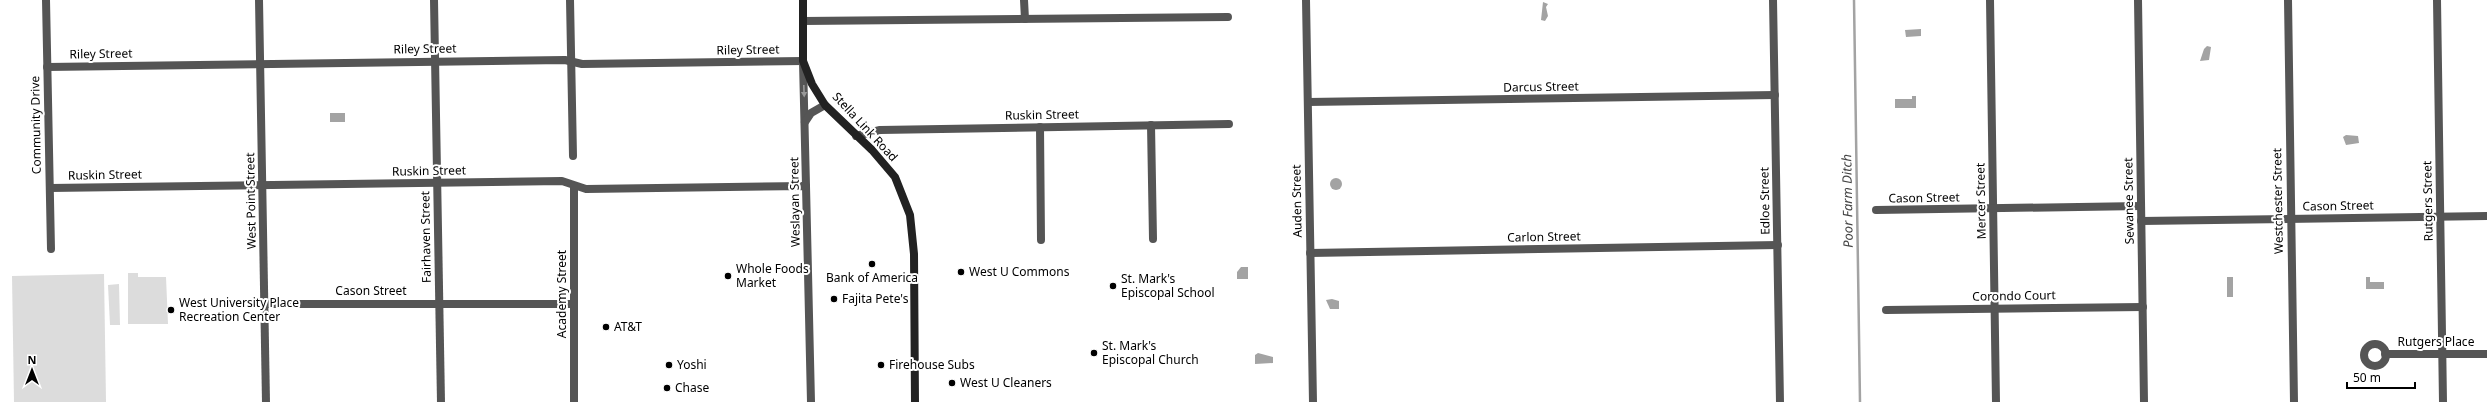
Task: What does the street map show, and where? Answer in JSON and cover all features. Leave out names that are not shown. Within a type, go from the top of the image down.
[{"type":"main road","name":"Weslayan Street","points":[[803,0],[803,61]]},
{"type":"main road","name":"Stella Link Road","points":[[803,61],[812,84],[825,105],[872,150],[895,177],[910,215],[914,254],[915,402]]},
{"type":"street","name":"Community Drive","points":[[46,0],[51,249]]},
{"type":"street","name":"West Point Street","points":[[259,0],[266,402]]},
{"type":"street","name":"Fairhaven Street","points":[[434,0],[441,402]]},
{"type":"street","points":[[570,0],[573,156]]},
{"type":"street","points":[[1024,0],[1025,19]]},
{"type":"street","name":"Auden Street","points":[[1306,0],[1313,402]]},
{"type":"street","name":"Edloe Street","points":[[1773,0],[1780,402]]},
{"type":"street","name":"Mercer Street","points":[[1990,0],[1996,402]]},
{"type":"street","name":"Sewanee Street","points":[[2138,0],[2144,402]]},
{"type":"street","name":"Westchester Street","points":[[2288,0],[2294,402]]},
{"type":"street","name":"Rutgers Street","points":[[2437,0],[2443,402]]},
{"type":"street","points":[[803,21],[1228,17]]},
{"type":"street","name":"Riley Street","points":[[47,67],[435,61],[803,61]]},
{"type":"street","name":"Weslayan Street","points":[[803,61],[811,402]]},
{"type":"street","name":"Darcus Street","points":[[1308,102],[1775,95]]},
{"type":"street","points":[[805,122],[811,113],[825,105]]},
{"type":"street","name":"Ruskin Street","points":[[856,136],[880,130],[1229,124]]},
{"type":"street","points":[[1151,125],[1153,239]]},
{"type":"street","points":[[1040,127],[1041,240]]},
{"type":"street","name":"Ruskin Street","points":[[50,188],[562,181],[586,189],[806,186]]},
{"type":"street","name":"Academy Street","points":[[574,186],[574,402]]},
{"type":"street","name":"Cason Street","points":[[1876,210],[2141,206]]},
{"type":"street","name":"Cason Street","points":[[2141,221],[2487,216]]},
{"type":"street","name":"Carlon Street","points":[[1310,253],[1778,245]]},
{"type":"street","name":"Cason Street","points":[[264,304],[439,302],[574,304]]},
{"type":"street","name":"Corondo Court","points":[[1886,310],[2143,307]]},
{"type":"street","name":"Rutgers Place","points":[[2386,354],[2487,354]]},
{"type":"shaded area","points":[[1543,2],[1548,4],[1546,7],[1548,16],[1545,21],[1541,20]]},
{"type":"shaded area","points":[[1921,29],[1921,36],[1906,37],[1905,30]]},
{"type":"shaded area","points":[[2207,46],[2211,47],[2209,60],[2200,61],[2204,49]]},
{"type":"shaded area","points":[[1912,96],[1916,96],[1916,108],[1895,108],[1895,99],[1912,99]]},
{"type":"shaded area","points":[[330,113],[345,113],[345,122],[330,122]]},
{"type":"shaded area","points":[[2346,135],[2358,136],[2359,143],[2346,145],[2343,137]]},
{"type":"shaded area","points":[[1336,178],[1340,180],[1342,184],[1340,188],[1336,190],[1332,188],[1330,184],[1332,180]]},
{"type":"shaded area","points":[[1241,267],[1248,267],[1248,279],[1237,279],[1237,272]]},
{"type":"shaded area","points":[[128,273],[138,273],[138,277],[166,277],[168,324],[128,324]]},
{"type":"shaded area","points":[[104,274],[106,402],[14,402],[12,276]]},
{"type":"shaded area","points":[[2227,277],[2233,277],[2233,297],[2227,297]]},
{"type":"shaded area","points":[[2366,277],[2370,277],[2370,282],[2384,282],[2384,289],[2366,289]]},
{"type":"shaded area","points":[[119,284],[120,325],[110,325],[108,285]]},
{"type":"shaded area","points":[[1332,299],[1339,301],[1339,309],[1330,309],[1326,300]]},
{"type":"shaded area","points":[[1258,353],[1273,357],[1273,363],[1255,364],[1255,355]]},
{"type":"waterway","name":"Poor Farm Ditch","points":[[1854,0],[1860,402]]},
{"type":"place","name":"Bank of America","points":[[872,264]]},
{"type":"place","name":"West U Commons","points":[[961,272]]},
{"type":"place","name":"Whole Foods Market","points":[[728,276]]},
{"type":"place","name":"St. Mark's Episcopal School","points":[[1113,286]]},
{"type":"place","name":"Fajita Pete's","points":[[834,299]]},
{"type":"place","name":"West University Place Recreation Center","points":[[171,310]]},
{"type":"place","name":"AT&T","points":[[606,327]]},
{"type":"place","name":"St. Mark's Episcopal Church","points":[[1094,353]]},
{"type":"place","name":"Yoshi","points":[[669,365]]},
{"type":"place","name":"Firehouse Subs","points":[[881,365]]},
{"type":"place","name":"West U Cleaners","points":[[952,383]]},
{"type":"place","name":"Chase","points":[[667,388]]}]
